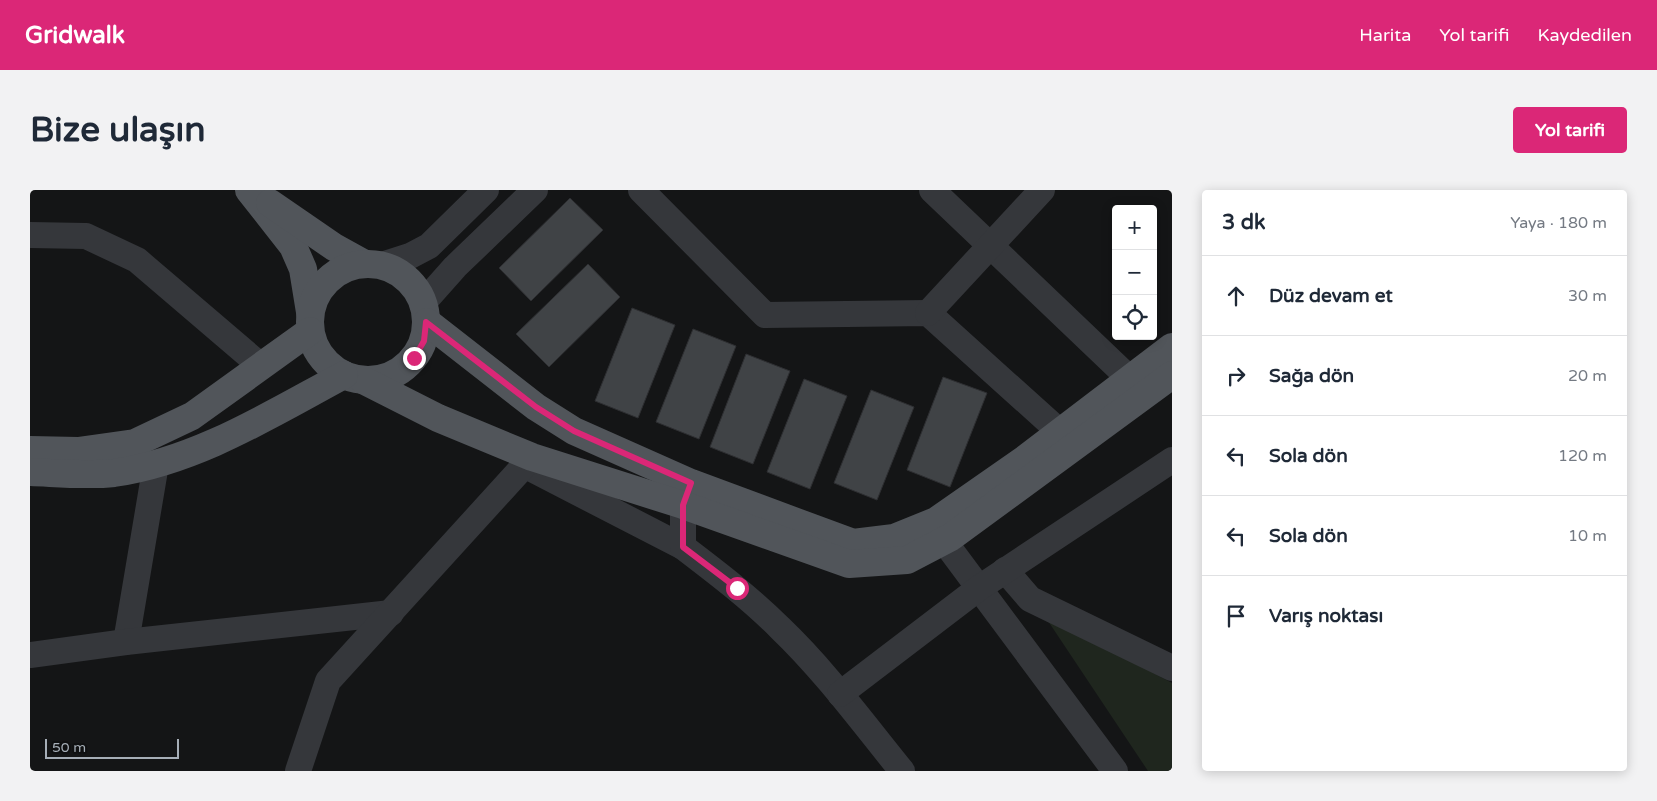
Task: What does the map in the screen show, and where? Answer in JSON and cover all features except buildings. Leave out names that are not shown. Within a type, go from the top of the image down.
[{"type":"main road","points":[[30,472],[112,473],[156,464],[200,450],[354,378],[382,379],[400,371],[414,358],[424,341],[425,312],[414,285],[400,272],[372,264],[334,247],[250,190]]},
{"type":"main road","points":[[250,190],[293,246],[303,269],[316,350],[328,365],[528,461],[687,494],[853,543],[894,538],[936,521],[1060,432],[1172,347]]},
{"type":"main road","points":[[30,450],[78,450],[134,443],[192,416],[261,366],[310,322],[316,294],[328,278],[344,268],[372,264]]},
{"type":"main road","points":[[425,312],[536,407],[574,431],[687,494],[849,564],[907,560],[944,541],[1172,375]]},
{"type":"street","points":[[372,264],[410,256],[429,246],[486,190]]},
{"type":"street","points":[[425,312],[455,267],[534,190]]},
{"type":"street","points":[[641,190],[765,314],[928,313],[1060,432]]},
{"type":"street","points":[[932,190],[1130,379]]},
{"type":"street","points":[[928,313],[1042,190]]},
{"type":"street","points":[[30,235],[86,236],[137,260],[261,366]]},
{"type":"street","points":[[298,771],[328,681],[528,461],[683,547],[737,588],[782,629],[840,694],[902,771]]},
{"type":"street","points":[[840,694],[979,588],[1171,462]]},
{"type":"street","points":[[126,642],[156,464]]},
{"type":"street","points":[[683,547],[687,494]]},
{"type":"street","points":[[944,541],[1115,771]]},
{"type":"street","points":[[1005,570],[1030,599],[1172,668]]},
{"type":"street","points":[[30,655],[126,642],[391,613]]},
{"type":"shaded area","points":[[1044,615],[1172,683],[1172,771],[1148,771]]},
{"type":"route","points":[[414,358],[424,341],[426,322],[536,407],[574,431],[691,483],[683,505],[683,547],[737,588]]}]
